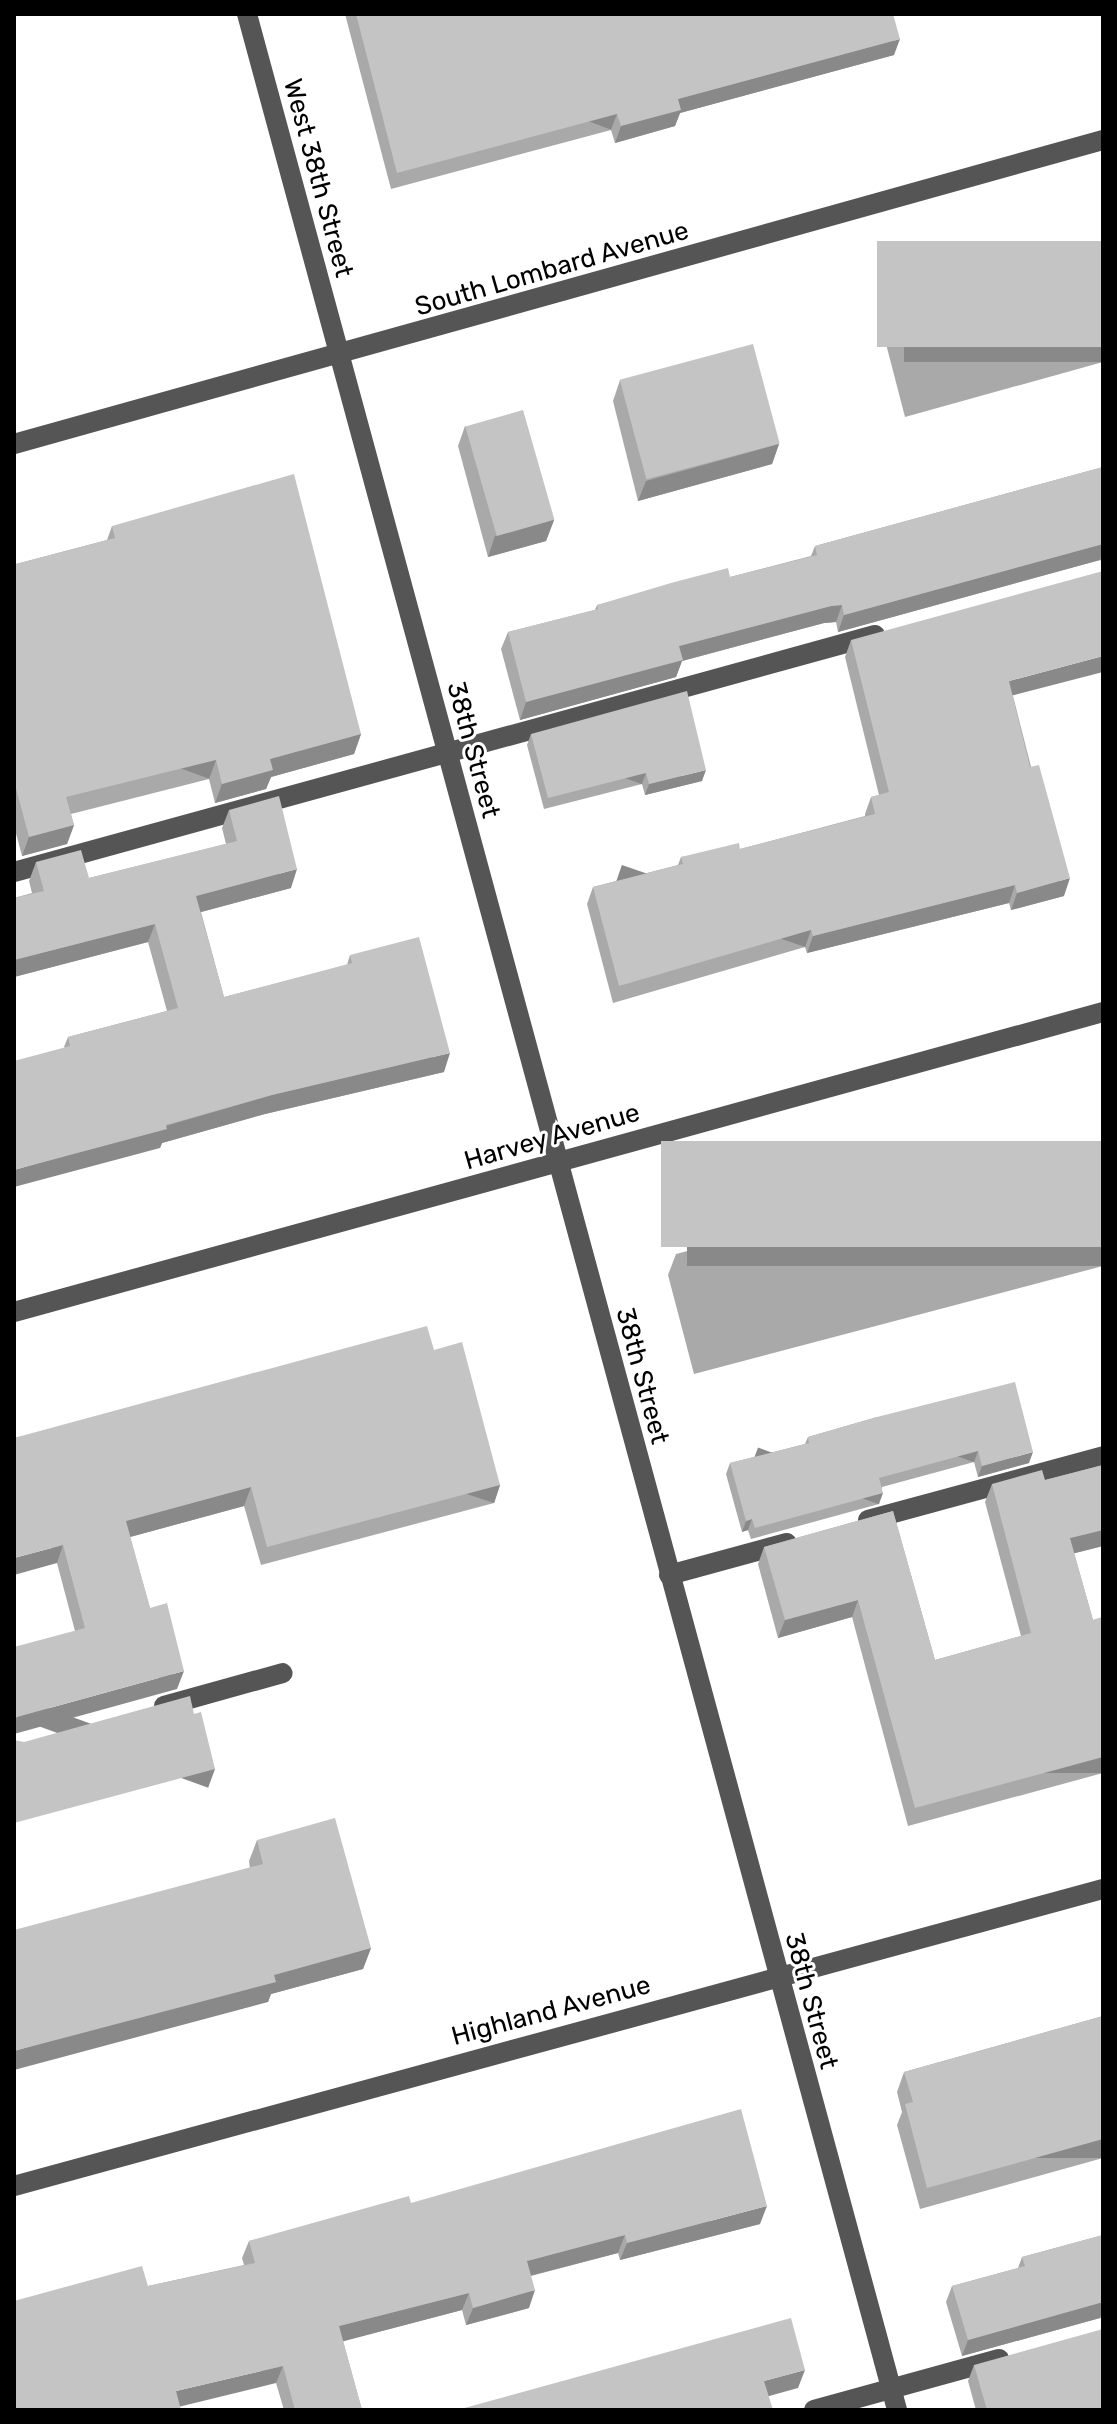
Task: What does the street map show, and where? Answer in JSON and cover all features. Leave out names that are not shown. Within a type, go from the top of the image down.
[{"type":"street","name":"West 38th Street","points":[[247,14],[338,355]]},
{"type":"street","name":"South Lombard Avenue","points":[[14,444],[1103,140]]},
{"type":"street","name":"38th Street","points":[[338,355],[897,2410]]},
{"type":"street","points":[[14,872],[891,631]]},
{"type":"street","name":"Harvey Avenue","points":[[14,1312],[1103,1012]]},
{"type":"street","points":[[849,1526],[1103,1456]]},
{"type":"street","points":[[669,1575],[804,1538]]},
{"type":"street","points":[[148,1711],[283,1673]]},
{"type":"street","name":"Highland Avenue","points":[[14,2186],[1103,1889]]},
{"type":"street","points":[[814,2410],[1027,2351]]},
{"type":"building","points":[[356,14],[893,14],[900,39],[678,99],[681,110],[621,126],[617,114],[397,173]]},
{"type":"building","points":[[877,241],[1103,241],[1103,347],[877,347]]},
{"type":"building","points":[[753,344],[780,443],[646,479],[620,380]]},
{"type":"building","points":[[523,410],[554,520],[497,536],[465,427]]},
{"type":"building","points":[[1103,467],[1103,544],[844,615],[842,605],[831,606],[679,646],[683,660],[526,702],[508,632],[598,609],[597,605],[728,568],[730,577],[817,555],[815,546]]},
{"type":"building","points":[[294,474],[361,734],[270,759],[273,770],[222,784],[216,760],[66,797],[74,825],[29,837],[14,781],[14,556],[16,564],[115,538],[112,526]]},
{"type":"building","points":[[1103,571],[1103,656],[1009,681],[1030,767],[1039,765],[1070,878],[1017,893],[1015,885],[813,936],[811,930],[619,986],[593,887],[683,864],[681,857],[739,843],[740,849],[875,814],[871,797],[889,792],[851,640]]},
{"type":"building","points":[[687,691],[706,770],[649,784],[646,773],[548,798],[531,734]]},
{"type":"building","points":[[279,796],[297,869],[196,896],[224,997],[352,963],[350,955],[419,937],[450,1053],[272,1095],[166,1125],[167,1129],[14,1170],[14,1061],[70,1046],[68,1037],[178,1008],[155,924],[14,960],[14,898],[44,891],[36,862],[81,850],[89,878],[237,841],[229,810]]},
{"type":"building","points":[[661,1141],[1103,1141],[1103,1247],[661,1247]]},
{"type":"building","points":[[427,1326],[434,1350],[462,1342],[500,1485],[267,1547],[251,1487],[126,1521],[150,1608],[167,1603],[184,1671],[17,1717],[14,1721],[14,1647],[85,1628],[63,1545],[14,1558],[14,1438]]},
{"type":"building","points":[[1015,1382],[1033,1452],[982,1466],[978,1451],[879,1478],[883,1493],[755,1528],[752,1519],[746,1521],[730,1463],[809,1443],[808,1437],[877,1417]]},
{"type":"building","points":[[1103,1465],[1103,1530],[1070,1538],[1093,1620],[1103,1617],[1103,1757],[915,1808],[858,1600],[785,1620],[764,1547],[893,1511],[935,1660],[1031,1633],[992,1484],[1042,1470],[1045,1480]]},
{"type":"building","points":[[190,1696],[194,1714],[201,1712],[215,1769],[14,1823],[14,1740],[24,1742]]},
{"type":"building","points":[[335,1818],[371,1948],[274,1975],[276,1982],[14,2051],[14,1930],[263,1864],[257,1840]]},
{"type":"building","points":[[1103,2016],[1103,2139],[927,2188],[905,2104],[913,2102],[904,2072]]},
{"type":"building","points":[[741,2109],[767,2206],[627,2243],[625,2235],[527,2261],[535,2290],[473,2308],[469,2293],[339,2326],[362,2410],[295,2410],[283,2366],[176,2391],[181,2410],[14,2410],[14,2301],[142,2266],[148,2286],[255,2263],[249,2241],[409,2196],[411,2203]]},
{"type":"building","points":[[1103,2235],[1103,2302],[968,2340],[952,2286],[1025,2266],[1022,2257]]},
{"type":"building","points":[[791,2318],[805,2370],[764,2381],[773,2410],[457,2410]]},
{"type":"building","points":[[1103,2329],[1103,2408],[987,2410],[974,2365]]}]
